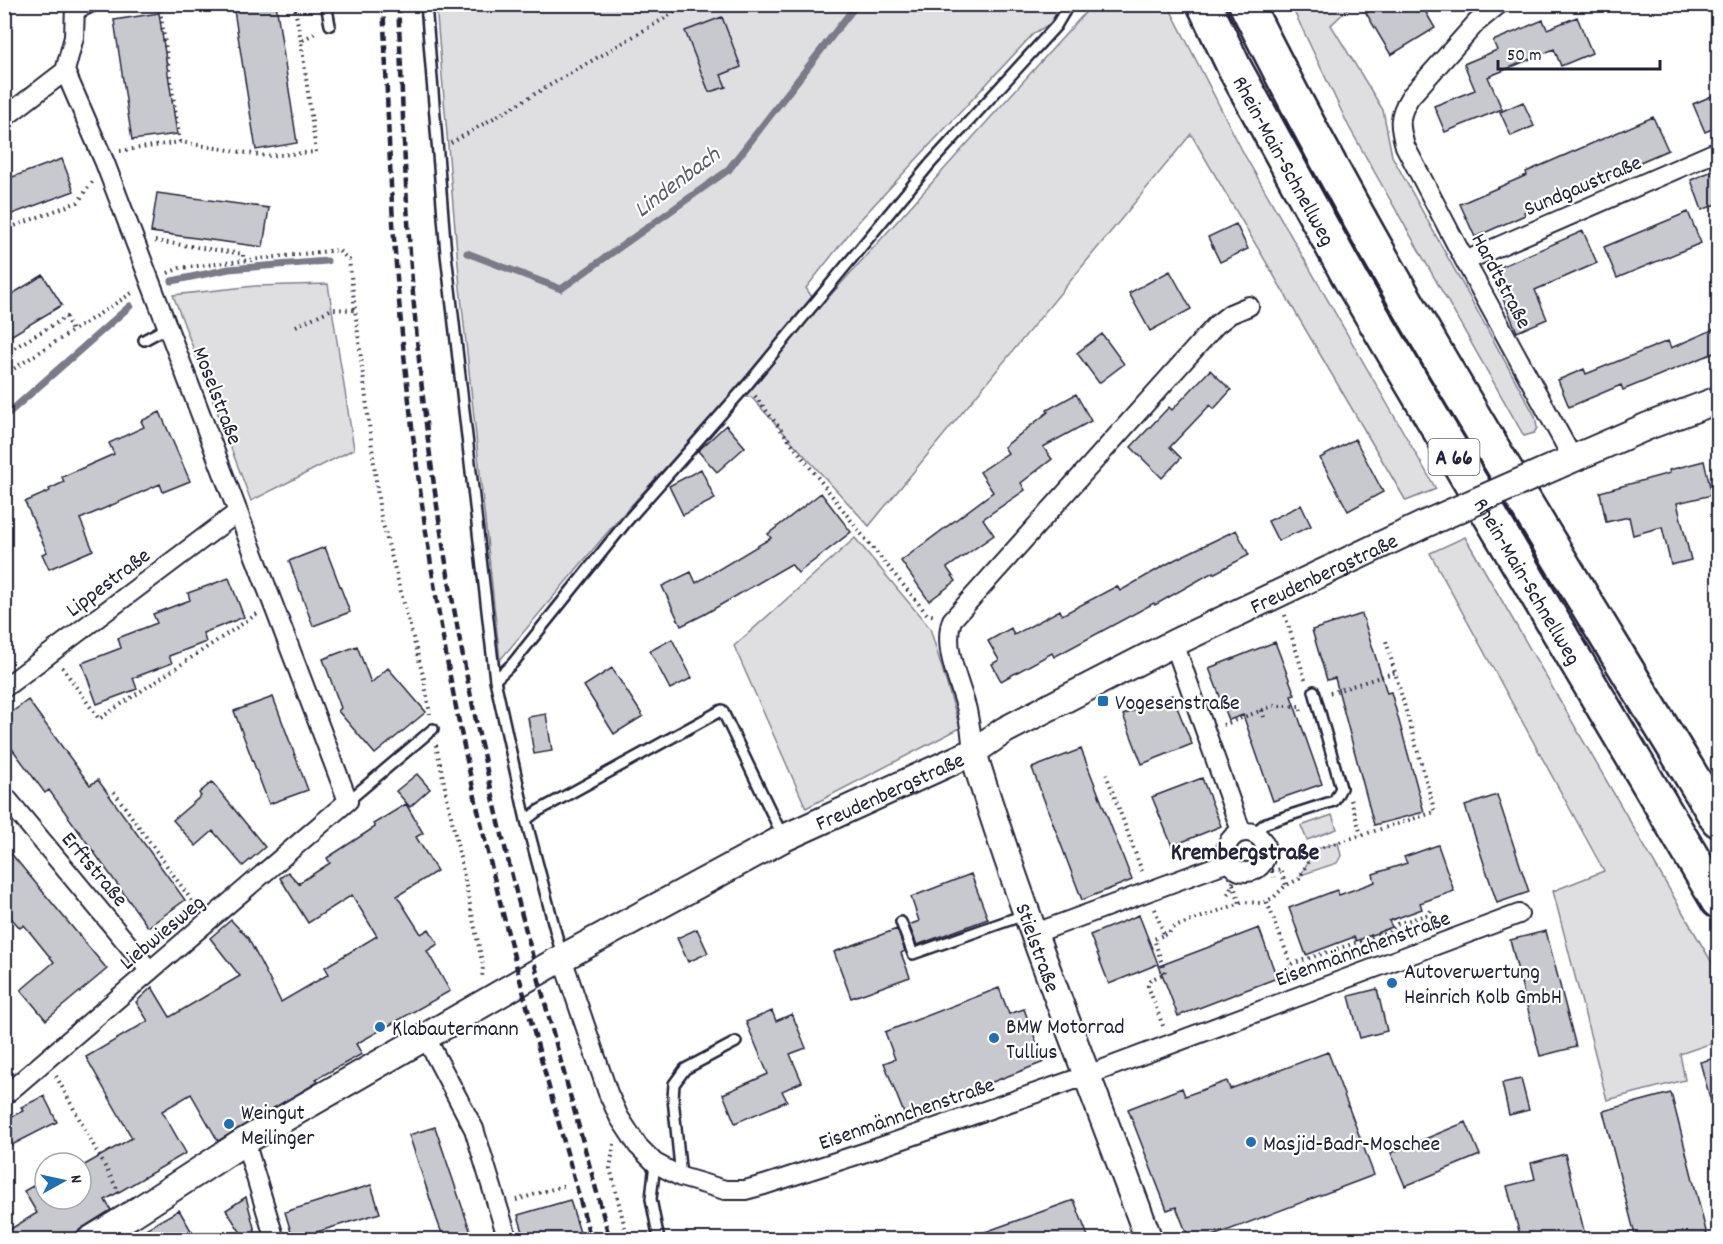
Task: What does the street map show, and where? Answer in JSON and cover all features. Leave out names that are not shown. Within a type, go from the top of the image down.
[{"type":"highway","name":"Rhein-Main-Schnellweg","points":[[1204,4],[1235,69],[1352,282],[1719,901]]},
{"type":"highway","name":"Rhein-Main-Schnellweg","points":[[1246,4],[1391,273],[1508,472],[1719,820]]},
{"type":"street","name":"Hardtstraße","points":[[1499,4],[1476,23],[1434,68],[1402,109],[1400,120],[1405,146],[1565,463]]},
{"type":"street","points":[[4,118],[65,71],[74,37],[75,10]]},
{"type":"street","name":"Moselstraße","points":[[65,71],[103,158],[348,801]]},
{"type":"street","name":"Sundgaustraße","points":[[1465,261],[1719,151]]},
{"type":"street","points":[[973,752],[966,709],[950,650],[952,620],[1216,325],[1230,314],[1249,306]]},
{"type":"street","name":"Freudenbergstraße","points":[[90,1239],[245,1141],[562,958],[784,838],[973,752],[1005,730],[1174,643],[1425,525],[1648,426],[1719,400]]},
{"type":"street","name":"Lippestraße","points":[[4,688],[238,512]]},
{"type":"street","points":[[1174,643],[1206,732],[1248,832]]},
{"type":"street","name":"Stielstraße","points":[[973,752],[1030,924],[1149,1239]]},
{"type":"street","name":"Erftstraße","points":[[4,795],[150,971]]},
{"type":"street","name":"Liebwiesweg","points":[[4,1096],[348,801]]},
{"type":"street","points":[[1248,832],[1260,837],[1265,846],[1270,870],[1239,871],[1228,862],[1225,850],[1230,838],[1248,832]]},
{"type":"street","points":[[1030,924],[1152,899],[1228,862]]},
{"type":"street","name":"Eisenmännchenstraße","points":[[562,958],[608,1093],[619,1117],[638,1146],[655,1163],[681,1177],[725,1190],[745,1190],[1088,1075],[1519,915]]},
{"type":"street","points":[[426,1038],[474,1129],[508,1239]]},
{"type":"street","points":[[245,1141],[274,1239]]},
{"type":"lane","points":[[75,10],[97,4]]},
{"type":"lane","points":[[326,4],[330,26]]},
{"type":"lane","points":[[426,4],[446,254],[495,680],[526,820],[562,958]]},
{"type":"lane","points":[[495,680],[513,663],[627,521],[747,385],[930,164],[1056,26],[1069,4]]},
{"type":"lane","points":[[144,340],[168,327]]},
{"type":"lane","points":[[1248,832],[1334,801],[1341,788],[1315,695]]},
{"type":"lane","points":[[526,820],[722,710],[784,838]]},
{"type":"lane","points":[[348,801],[433,729]]},
{"type":"lane","points":[[901,922],[913,954],[1030,924]]},
{"type":"lane","points":[[681,1177],[673,1098],[674,1084],[685,1069],[736,1042]]},
{"type":"lane","points":[[655,1163],[651,1199],[659,1239]]},
{"type":"path","points":[[159,4],[180,142]]},
{"type":"path","points":[[4,230],[78,202],[103,158],[180,142],[266,156],[316,152],[294,4]]},
{"type":"path","points":[[438,151],[677,11]]},
{"type":"path","points":[[301,41],[330,26]]},
{"type":"path","points":[[134,238],[243,254],[243,260]]},
{"type":"path","points":[[349,260],[380,513],[424,679],[483,966],[480,1006]]},
{"type":"path","points":[[296,326],[332,309],[354,310]]},
{"type":"path","points":[[4,354],[66,317],[72,331]]},
{"type":"path","points":[[747,385],[863,536],[927,614],[952,620]]},
{"type":"path","points":[[52,652],[99,719],[273,604]]},
{"type":"path","points":[[1170,1044],[1148,986],[1150,980],[1166,973],[1154,939],[1169,933],[1172,928],[1240,903],[1267,902],[1286,886],[1299,879],[1314,850],[1435,812],[1386,641]]},
{"type":"path","points":[[1315,695],[1396,672]]},
{"type":"path","points":[[1206,732],[1273,706],[1300,706],[1303,716]]},
{"type":"path","points":[[1262,710],[1264,717]]},
{"type":"path","points":[[1106,774],[1164,935]]},
{"type":"path","points":[[114,792],[207,923]]},
{"type":"path","points":[[1270,870],[1281,869],[1286,886]]},
{"type":"path","points":[[1233,883],[1240,903]]},
{"type":"path","points":[[1267,902],[1292,964]]},
{"type":"path","points":[[1266,987],[1277,983],[1292,964],[1389,932],[1397,924],[1429,914],[1433,907]]},
{"type":"path","points":[[1163,1025],[1173,1022]]},
{"type":"path","points":[[47,1060],[131,1215]]},
{"type":"path","points":[[619,1117],[610,1168],[628,1239]]},
{"type":"path","points":[[498,1205],[566,1185]]},
{"type":"shaded area","points":[[436,5],[1081,5],[1034,33],[860,220],[806,288],[819,308],[1092,5],[1168,5],[1244,154],[1436,489],[1406,501],[1191,134],[869,526],[751,397],[741,397],[735,391],[617,521],[500,660],[460,287]],"holes":[[[773,108],[776,112],[730,173],[728,167]]]},
{"type":"shaded area","points":[[1291,5],[1352,5],[1331,25],[1383,110],[1392,156],[1535,416],[1537,428],[1534,433],[1524,436],[1349,127]]},
{"type":"shaded area","points":[[328,284],[354,449],[251,501],[173,295],[255,286]]},
{"type":"shaded area","points":[[1465,537],[1718,973],[1718,1041],[1680,1054],[1685,1080],[1607,1100],[1553,891],[1604,871],[1430,553]]},
{"type":"shaded area","points":[[855,538],[930,628],[960,728],[806,808],[734,646]]},
{"type":"shaded area","points":[[1332,815],[1337,829],[1307,840],[1301,826]]},
{"type":"shaded area","points":[[1338,842],[1341,856],[1337,863],[1301,875],[1314,850]]},
{"type":"building","points":[[233,4],[276,4],[297,143],[256,150]]},
{"type":"building","points":[[1380,4],[1421,4],[1435,28],[1391,55],[1366,13]]},
{"type":"building","points":[[159,13],[177,134],[132,140],[114,20]]},
{"type":"building","points":[[722,17],[741,67],[721,75],[726,87],[709,92],[685,31]]},
{"type":"building","points":[[1577,17],[1592,53],[1561,66],[1554,49],[1488,77],[1502,109],[1445,132],[1434,106],[1475,90],[1464,64],[1497,50],[1493,41],[1543,20],[1547,29]]},
{"type":"building","points":[[1719,93],[1719,126],[1705,132],[1693,104]]},
{"type":"building","points":[[1523,102],[1534,126],[1511,136],[1500,112]]},
{"type":"building","points":[[1653,117],[1668,150],[1524,212],[1525,215],[1475,237],[1460,204],[1527,175],[1526,172]]},
{"type":"building","points":[[62,159],[74,191],[4,217],[4,180]]},
{"type":"building","points":[[1719,168],[1719,203],[1702,210],[1691,180]]},
{"type":"building","points":[[157,193],[269,208],[263,247],[151,232]]},
{"type":"building","points":[[1688,212],[1701,243],[1617,278],[1604,247]]},
{"type":"building","points":[[1236,224],[1248,249],[1220,262],[1208,237]]},
{"type":"building","points":[[1583,231],[1597,263],[1535,290],[1547,319],[1517,332],[1491,271]]},
{"type":"building","points":[[1170,271],[1191,309],[1150,331],[1129,293]]},
{"type":"building","points":[[43,275],[62,305],[4,340],[4,299]]},
{"type":"building","points":[[1719,327],[1719,351],[1623,390],[1621,385],[1569,407],[1558,380],[1584,369],[1586,374],[1668,341],[1671,348]]},
{"type":"building","points":[[1102,334],[1124,364],[1099,383],[1077,353]]},
{"type":"building","points":[[1210,370],[1231,390],[1214,409],[1210,405],[1170,447],[1181,458],[1162,478],[1131,447],[1169,407],[1172,410]]},
{"type":"building","points":[[1076,394],[1091,421],[1043,447],[1052,459],[1021,483],[1025,490],[983,519],[994,535],[947,568],[956,581],[929,601],[901,561],[993,492],[980,472],[1008,453],[1004,447],[1048,412],[1047,410]]},
{"type":"building","points":[[160,412],[190,481],[163,492],[160,484],[80,519],[93,550],[49,569],[42,554],[47,552],[25,502],[64,482],[62,477],[114,454],[109,443],[144,427],[141,421]]},
{"type":"building","points":[[726,425],[745,447],[717,472],[698,451]]},
{"type":"building","points":[[1355,439],[1383,492],[1348,511],[1320,458]]},
{"type":"building","points":[[1704,461],[1712,495],[1677,503],[1691,560],[1671,565],[1662,527],[1633,535],[1629,517],[1606,522],[1600,492]]},
{"type":"building","points":[[701,469],[715,499],[683,515],[669,486]]},
{"type":"building","points":[[821,493],[851,532],[798,573],[791,564],[681,626],[662,586],[691,572],[696,583],[771,538],[768,534]]},
{"type":"building","points":[[1301,505],[1311,526],[1278,541],[1268,521]]},
{"type":"building","points":[[1236,530],[1249,555],[1054,657],[1052,653],[1001,681],[992,664],[999,660],[988,641],[1011,628],[1014,635],[1060,610],[1062,615],[1117,586],[1120,591],[1174,560]]},
{"type":"building","points":[[325,547],[350,612],[313,626],[289,561]]},
{"type":"building","points":[[229,578],[244,617],[203,633],[206,642],[169,656],[172,663],[133,678],[137,689],[97,704],[82,663],[121,648],[118,638],[157,623],[153,614],[190,600],[188,593]]},
{"type":"building","points":[[1362,614],[1387,693],[1391,692],[1424,812],[1374,825],[1335,678],[1327,680],[1312,630]]},
{"type":"building","points":[[672,639],[692,678],[670,689],[650,651]]},
{"type":"building","points":[[1275,642],[1295,695],[1291,696],[1322,784],[1273,801],[1243,715],[1229,720],[1209,668]]},
{"type":"building","points":[[357,646],[371,683],[388,668],[426,712],[375,754],[338,711],[341,708],[323,659]]},
{"type":"building","points":[[612,668],[643,716],[614,734],[584,686]]},
{"type":"building","points":[[1172,695],[1192,744],[1142,764],[1123,715]]},
{"type":"building","points":[[273,697],[308,790],[269,804],[234,711]]},
{"type":"building","points":[[28,700],[90,785],[98,780],[185,900],[148,927],[49,790],[45,793],[4,738],[4,718]]},
{"type":"building","points":[[546,714],[552,751],[534,754],[528,717]]},
{"type":"building","points":[[1081,749],[1132,880],[1082,900],[1032,768]]},
{"type":"building","points":[[417,774],[430,789],[410,807],[396,791]]},
{"type":"building","points":[[1202,778],[1221,826],[1172,846],[1152,797]]},
{"type":"building","points":[[212,782],[265,847],[243,866],[213,831],[196,846],[173,820],[201,796],[199,793]]},
{"type":"building","points":[[1497,795],[1529,892],[1497,903],[1465,806]]},
{"type":"building","points":[[406,804],[423,833],[416,837],[437,871],[397,896],[421,934],[429,929],[438,944],[427,951],[450,991],[356,1044],[362,1054],[316,1079],[318,1082],[218,1141],[191,1094],[162,1111],[186,1153],[105,1200],[111,1210],[77,1232],[75,1239],[4,1239],[4,1233],[37,1213],[36,1211],[93,1211],[93,1160],[132,1138],[86,1057],[148,1021],[136,1002],[152,987],[170,1017],[240,976],[210,938],[231,920],[248,938],[281,1002],[329,974],[325,967],[377,936],[352,895],[308,923],[280,878],[288,872],[300,885],[299,883],[330,863],[327,858],[375,827],[373,824]]},
{"type":"building","points":[[4,845],[107,969],[46,1020],[21,990],[54,962],[24,925],[20,928],[4,910]]},
{"type":"building","points":[[1438,845],[1454,891],[1420,903],[1422,909],[1389,921],[1392,927],[1356,941],[1354,937],[1306,955],[1289,908],[1337,890],[1339,895],[1375,882],[1373,874],[1407,863],[1404,857]]},
{"type":"building","points":[[971,874],[988,919],[917,945],[909,925],[919,921],[911,897]]},
{"type":"building","points":[[1139,915],[1158,964],[1109,984],[1090,935]]},
{"type":"building","points":[[1259,928],[1277,978],[1178,1016],[1159,966]]},
{"type":"building","points":[[697,929],[708,953],[688,962],[677,938]]},
{"type":"building","points":[[897,929],[905,951],[901,953],[910,977],[851,998],[834,952]]},
{"type":"building","points":[[1546,931],[1576,1047],[1540,1056],[1510,940]]},
{"type":"building","points":[[999,988],[1009,1014],[1024,1009],[1044,1062],[905,1116],[884,1063],[895,1059],[885,1032]]},
{"type":"building","points":[[1377,989],[1387,1031],[1360,1038],[1349,996]]},
{"type":"building","points":[[772,1011],[776,1021],[792,1014],[806,1048],[790,1054],[802,1082],[782,1091],[787,1101],[735,1123],[723,1094],[768,1074],[746,1022]]},
{"type":"building","name":"Masjid-Badr-Moschee","points":[[1328,1052],[1374,1175],[1205,1239],[1189,1239],[1176,1207],[1167,1210],[1128,1109],[1182,1088],[1185,1096],[1227,1081],[1230,1089]]},
{"type":"building","points":[[1719,1057],[1719,1109],[1713,1109],[1700,1062]]},
{"type":"building","points":[[1521,1079],[1529,1110],[1509,1115],[1502,1083]]},
{"type":"building","points":[[1671,1093],[1708,1239],[1636,1239],[1603,1111]]},
{"type":"building","points":[[44,1096],[57,1122],[4,1149],[4,1120],[23,1111],[21,1107]]},
{"type":"building","points":[[1466,1122],[1480,1155],[1405,1186],[1391,1153]]},
{"type":"building","points":[[435,1127],[473,1239],[444,1239],[437,1220],[409,1135]]},
{"type":"building","points":[[1565,1154],[1586,1239],[1521,1239],[1507,1186],[1535,1179],[1531,1163]]},
{"type":"building","points":[[371,1185],[380,1213],[293,1239],[285,1212]]},
{"type":"building","points":[[33,1186],[33,1206],[24,1191]]},
{"type":"building","points":[[246,1197],[257,1239],[245,1239],[226,1210]]},
{"type":"building","points":[[570,1200],[582,1239],[525,1239],[518,1215]]},
{"type":"building","points":[[1074,1200],[1089,1239],[971,1239],[971,1237]]},
{"type":"building","points":[[179,1210],[196,1239],[128,1239]]},
{"type":"waterway","name":"Lindenbach","points":[[467,253],[561,289],[727,171],[857,4]]},
{"type":"waterway","name":"Lindenbach","points":[[172,281],[229,269],[327,261]]},
{"type":"waterway","name":"Lindenbach","points":[[4,417],[130,306]]},
{"type":"railway","points":[[383,4],[392,209],[402,332],[431,567],[453,693],[487,850],[591,1240]]},
{"type":"railway","points":[[398,4],[407,209],[416,332],[432,474],[447,567],[487,772],[525,929],[610,1240]]},
{"type":"place","name":"Vogesenstraße","points":[[1103,701]]},
{"type":"place","name":"Autoverwertung Heinrich Kolb GmbH","points":[[1392,983]]},
{"type":"place","name":"Klabautermann","points":[[380,1027]]},
{"type":"place","name":"BMW Motorrad Tullius","points":[[994,1038]]},
{"type":"place","name":"Weingut Meilinger","points":[[229,1124]]},
{"type":"place","name":"Masjid-Badr-Moschee","points":[[1251,1142]]},
{"type":"district","name":"Krembergstraße","points":[[1245,851]]}]
